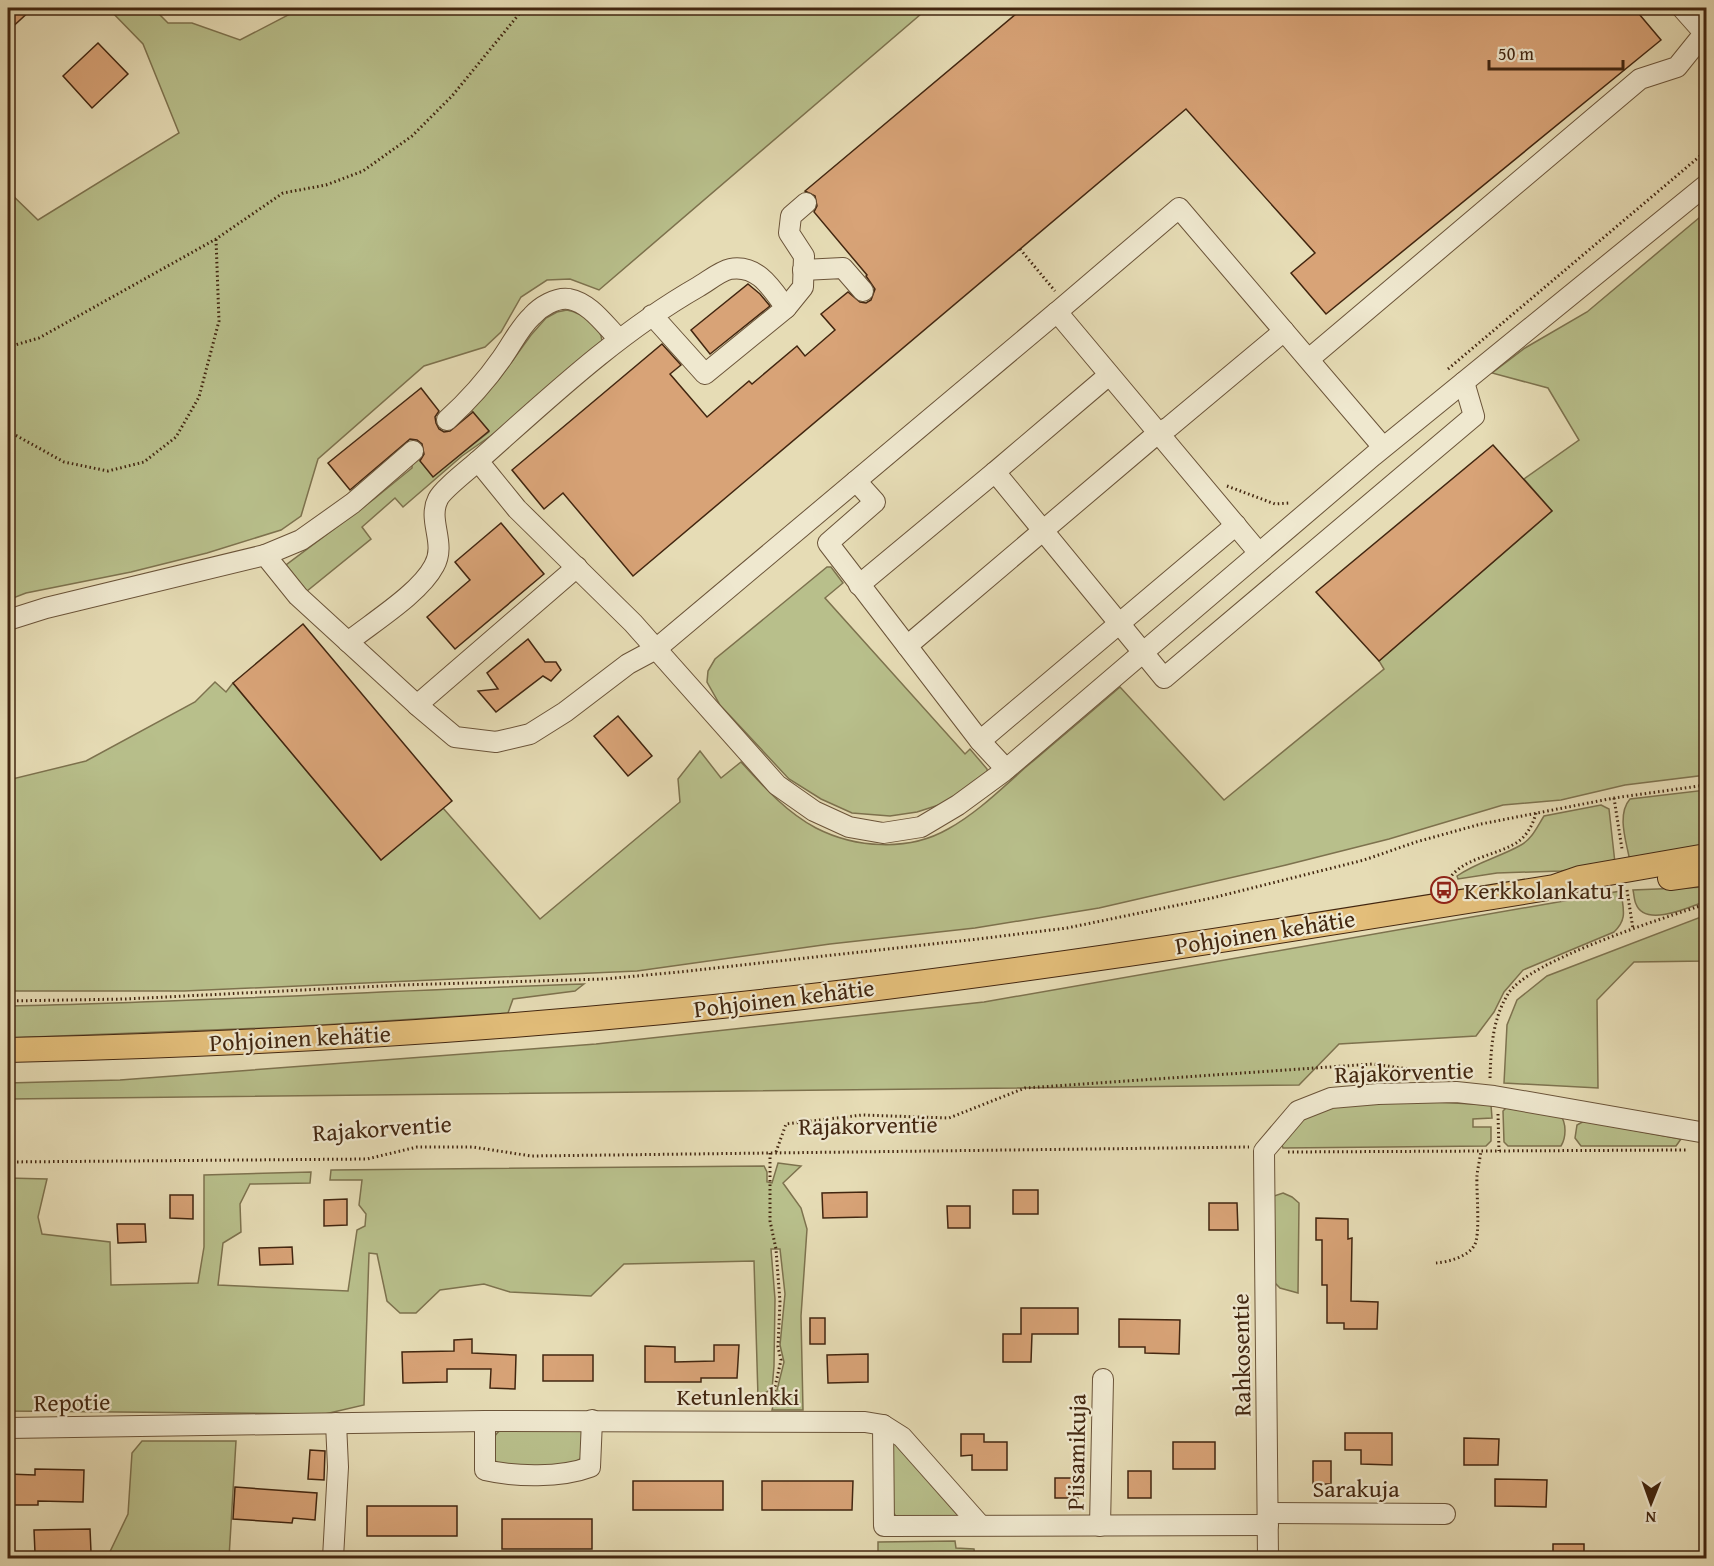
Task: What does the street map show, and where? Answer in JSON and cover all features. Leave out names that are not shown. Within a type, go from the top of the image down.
[{"type":"main road","name":"Pohjoinen kehätie","points":[[8,1050],[98,1048],[372,1034],[664,1012],[922,982],[1221,940],[1554,887],[1580,878],[1707,856]]},
{"type":"main road","name":"Pohjoinen kehätie","points":[[1554,887],[1581,889],[1707,873]]},
{"type":"street","points":[[1309,359],[1640,80],[1677,67],[1706,33],[1682,8]]},
{"type":"street","points":[[478,460],[517,509],[633,623],[777,785],[814,811],[849,827],[883,833],[921,827],[958,806],[1006,769],[1383,447],[1707,185]]},
{"type":"street","points":[[652,315],[705,375],[786,308],[803,287],[804,256],[789,233],[792,216],[806,203]]},
{"type":"street","points":[[265,555],[298,596],[455,737],[496,742],[530,734],[565,712],[628,664],[656,649],[1179,208],[1383,447]]},
{"type":"street","points":[[804,270],[843,268],[863,291]]},
{"type":"street","points":[[348,642],[425,581],[436,564],[439,540],[434,520],[438,498],[478,460],[618,339],[652,315],[729,269],[754,271],[768,284],[786,308]]},
{"type":"street","points":[[447,420],[471,399],[531,316],[550,302],[567,299],[579,303],[595,313],[618,339]]},
{"type":"street","points":[[1061,308],[1109,375],[1259,553]]},
{"type":"street","points":[[907,646],[1158,433],[1169,427],[1284,331]]},
{"type":"street","points":[[859,585],[1109,375]]},
{"type":"street","points":[[995,472],[1164,678],[1474,416],[1464,382]]},
{"type":"street","points":[[8,620],[46,608],[265,555],[301,540],[353,503],[413,452]]},
{"type":"street","points":[[856,481],[875,502],[828,543],[980,741],[1006,769]]},
{"type":"street","points":[[980,741],[1236,525]]},
{"type":"street","points":[[417,705],[577,567]]},
{"type":"street","name":"Rajakorventie","points":[[1264,1151],[1298,1111],[1330,1098],[1456,1092],[1494,1096],[1701,1142]]},
{"type":"street","name":"Rahkosentie","points":[[1264,1151],[1268,1558]]},
{"type":"street","name":"Piisamikuja","points":[[1100,1526],[1103,1380]]},
{"type":"street","points":[[485,1420],[485,1470],[503,1474],[573,1473],[590,1467],[592,1420]]},
{"type":"street","name":"Ketunlenkki","points":[[336,1423],[592,1420],[865,1422],[883,1425]]},
{"type":"street","points":[[333,1558],[338,1467],[336,1423]]},
{"type":"street","name":"Repotie","points":[[8,1428],[336,1423]]},
{"type":"street","points":[[883,1425],[884,1526],[1100,1526],[1268,1519]]},
{"type":"street","points":[[883,1425],[902,1437],[980,1525]]},
{"type":"street","name":"Sarakuja","points":[[1268,1519],[1445,1514]]},
{"type":"path","points":[[8,346],[39,338],[216,239],[283,193],[326,185],[363,171],[412,136],[452,96],[524,8]]},
{"type":"path","points":[[1444,372],[1707,151]]},
{"type":"path","points":[[8,431],[64,462],[108,471],[144,462],[176,437],[199,397],[219,321],[216,239]]},
{"type":"path","points":[[1020,249],[1061,308]]},
{"type":"path","points":[[1226,486],[1275,504],[1288,503],[1297,496]]},
{"type":"path","points":[[8,1001],[126,999],[402,985],[604,979],[1067,928],[1212,898],[1364,860],[1416,842],[1481,824],[1614,798],[1707,785]]},
{"type":"path","points":[[1614,798],[1622,853]]},
{"type":"path","points":[[1444,890],[1450,876],[1468,863],[1518,842],[1532,826],[1536,813]]},
{"type":"path","points":[[1628,890],[1633,929]]},
{"type":"path","points":[[1498,1151],[1498,1107],[1490,1080],[1491,1038],[1508,993],[1521,980],[1539,968],[1633,929],[1707,904]]},
{"type":"path","points":[[776,1152],[786,1124],[862,1115],[949,1118],[1025,1088],[1373,1064],[1443,1073]]},
{"type":"path","points":[[1264,1151],[1498,1151],[1701,1142]]},
{"type":"path","name":"Rajakorventie","points":[[8,1162],[367,1159],[417,1147],[473,1147],[531,1156],[1243,1146],[1264,1151]]},
{"type":"path","points":[[1436,1263],[1446,1262],[1466,1254],[1475,1246],[1478,1235],[1477,1174],[1481,1151]]},
{"type":"path","points":[[760,1421],[770,1408],[781,1360],[778,1347],[780,1302],[776,1249],[770,1221],[771,1152]]},
{"type":"green space","points":[[108,8],[153,8],[168,23],[192,23],[240,40],[294,12],[297,8],[928,8],[599,290],[570,279],[547,280],[521,297],[501,332],[485,347],[424,366],[318,459],[301,516],[281,530],[207,553],[131,572],[26,593],[8,600],[8,191],[38,220],[179,133],[143,44]]},
{"type":"green space","points":[[1706,212],[1706,775],[1625,785],[1561,800],[1503,805],[1389,839],[1099,908],[975,928],[830,944],[637,971],[184,991],[8,991],[8,780],[86,761],[195,702],[215,682],[226,692],[233,683],[381,860],[443,808],[540,919],[680,802],[678,779],[700,751],[721,778],[741,762],[785,806],[816,828],[847,840],[882,845],[899,844],[932,836],[969,816],[1120,687],[1224,800],[1384,669],[1379,661],[1552,511],[1524,479],[1579,440],[1548,388],[1492,373],[1525,348],[1587,312]]},
{"type":"green space","points":[[567,310],[578,314],[594,325],[602,341],[499,430],[462,456],[403,507],[395,498],[362,527],[371,539],[307,591],[286,565],[412,468],[412,461],[417,457],[433,476],[489,432],[471,410],[499,379],[546,318]]},
{"type":"green space","points":[[827,567],[831,567],[843,583],[825,598],[965,754],[970,749],[987,769],[988,776],[945,803],[917,812],[890,816],[852,813],[821,799],[789,779],[720,705],[707,682],[708,671],[715,659]]},
{"type":"green space","points":[[1706,790],[1706,847],[1630,862],[1623,821],[1630,799]]},
{"type":"green space","points":[[1601,805],[1609,809],[1615,863],[1561,871],[1497,873],[1458,879],[1457,876],[1465,871],[1525,842],[1544,816]]},
{"type":"green space","points":[[1706,887],[1706,901],[1679,911],[1658,915],[1641,911],[1635,902],[1633,890]]},
{"type":"green space","points":[[1621,891],[1623,918],[1614,932],[1523,970],[1504,992],[1494,1012],[1476,1036],[1339,1044],[1299,1085],[8,1099],[8,1083],[120,1080],[596,1044],[984,1002]]},
{"type":"green space","points":[[1706,915],[1706,961],[1634,962],[1597,1000],[1598,1088],[1504,1083],[1507,1025],[1517,1000],[1547,976]]},
{"type":"green space","points":[[584,984],[575,991],[513,999],[508,1013],[291,1027],[8,1038],[8,1006]]},
{"type":"green space","points":[[1435,1102],[1491,1105],[1492,1118],[1473,1119],[1473,1127],[1491,1127],[1491,1141],[1486,1146],[1283,1148],[1282,1145],[1296,1126],[1309,1116],[1325,1109],[1362,1103]]},
{"type":"green space","points":[[1507,1107],[1560,1115],[1565,1130],[1561,1146],[1508,1146],[1504,1142],[1503,1111]]},
{"type":"green space","points":[[1584,1121],[1681,1139],[1676,1146],[1581,1146],[1575,1138],[1577,1125]]},
{"type":"green space","points":[[778,1163],[801,1166],[783,1183],[801,1208],[807,1229],[801,1316],[803,1410],[772,1410],[784,1362],[780,1345],[785,1294],[780,1249],[771,1249],[775,1299],[772,1389],[758,1397],[754,1261],[624,1264],[591,1296],[510,1292],[484,1284],[440,1290],[416,1313],[400,1313],[387,1301],[377,1254],[369,1253],[364,1405],[325,1414],[8,1411],[8,1178],[47,1179],[38,1217],[42,1234],[110,1242],[111,1285],[198,1283],[204,1247],[204,1175],[311,1172],[310,1183],[250,1184],[240,1204],[241,1232],[223,1243],[218,1285],[348,1291],[357,1230],[365,1226],[366,1214],[359,1205],[362,1180],[330,1180],[331,1170],[764,1166],[767,1172],[767,1182],[772,1183]]},
{"type":"green space","points":[[1283,1193],[1299,1203],[1298,1293],[1280,1288],[1275,1283],[1274,1196]]},
{"type":"green space","points":[[504,1428],[577,1428],[582,1431],[583,1454],[580,1459],[569,1466],[502,1466],[493,1459],[493,1445],[494,1437]]},
{"type":"green space","points":[[142,1441],[236,1441],[229,1558],[107,1558],[128,1514],[132,1453]]},
{"type":"green space","points":[[893,1442],[962,1516],[897,1518],[891,1509],[891,1444]]},
{"type":"green space","points":[[955,1541],[956,1548],[974,1549],[975,1558],[878,1558],[878,1542]]},
{"type":"building","points":[[8,8],[33,8],[8,31]]},
{"type":"building","points":[[1023,8],[1634,8],[1661,40],[1326,314],[1291,273],[1315,253],[1186,109],[633,576],[563,493],[544,509],[512,470],[662,344],[681,365],[670,374],[707,417],[749,381],[752,384],[797,346],[805,356],[835,330],[821,314],[848,292],[860,302],[866,303],[871,300],[875,289],[867,275],[814,212],[817,206],[815,196],[805,191]]},
{"type":"building","points":[[98,43],[128,74],[92,108],[63,76]]},
{"type":"building","points":[[748,284],[770,306],[710,354],[691,330]]},
{"type":"building","points":[[421,388],[439,411],[435,417],[439,429],[444,432],[450,431],[473,412],[489,431],[433,477],[420,461],[424,454],[422,444],[410,439],[350,490],[328,463]]},
{"type":"building","points":[[1493,445],[1552,511],[1379,661],[1316,592]]},
{"type":"building","points":[[501,523],[544,574],[455,649],[427,617],[470,580],[455,562]]},
{"type":"building","points":[[303,624],[452,801],[381,860],[233,683]]},
{"type":"building","points":[[528,639],[545,662],[556,662],[561,670],[551,681],[543,676],[496,712],[478,691],[498,689],[487,673]]},
{"type":"building","points":[[618,716],[652,756],[628,776],[594,736]]},
{"type":"building","points":[[1013,1190],[1038,1190],[1038,1214],[1013,1214]]},
{"type":"building","points":[[867,1192],[867,1217],[823,1218],[822,1193]]},
{"type":"building","points":[[170,1195],[193,1195],[193,1219],[170,1218]]},
{"type":"building","points":[[347,1199],[347,1225],[324,1226],[324,1200]]},
{"type":"building","points":[[1209,1203],[1237,1203],[1238,1230],[1209,1230]]},
{"type":"building","points":[[947,1206],[970,1206],[970,1228],[948,1228]]},
{"type":"building","points":[[1316,1218],[1348,1219],[1348,1239],[1352,1238],[1351,1301],[1378,1302],[1377,1329],[1344,1329],[1344,1323],[1327,1323],[1327,1285],[1322,1285],[1322,1240],[1316,1240]]},
{"type":"building","points":[[117,1224],[145,1224],[146,1242],[118,1243]]},
{"type":"building","points":[[292,1247],[293,1264],[260,1265],[259,1248]]},
{"type":"building","points":[[1021,1308],[1078,1308],[1078,1334],[1032,1334],[1031,1362],[1003,1362],[1003,1334],[1021,1334]]},
{"type":"building","points":[[810,1318],[825,1318],[825,1344],[810,1344]]},
{"type":"building","points":[[1119,1319],[1180,1320],[1179,1354],[1145,1353],[1145,1347],[1119,1347]]},
{"type":"building","points":[[472,1339],[472,1353],[516,1355],[515,1389],[490,1388],[491,1369],[447,1369],[447,1382],[403,1383],[402,1352],[454,1351],[454,1340]]},
{"type":"building","points":[[714,1345],[739,1345],[737,1378],[701,1378],[701,1382],[645,1382],[645,1346],[675,1347],[675,1362],[714,1361]]},
{"type":"building","points":[[868,1354],[868,1382],[828,1383],[827,1355]]},
{"type":"building","points":[[543,1355],[593,1355],[593,1381],[543,1381]]},
{"type":"building","points":[[1345,1433],[1392,1433],[1392,1465],[1361,1464],[1361,1450],[1345,1450]]},
{"type":"building","points":[[961,1434],[984,1434],[984,1442],[1007,1442],[1007,1470],[972,1470],[972,1455],[961,1456]]},
{"type":"building","points":[[1464,1438],[1499,1439],[1498,1465],[1464,1465]]},
{"type":"building","points":[[1173,1442],[1215,1442],[1215,1469],[1173,1469]]},
{"type":"building","points":[[310,1450],[325,1451],[324,1480],[308,1479]]},
{"type":"building","points":[[1313,1461],[1331,1461],[1331,1484],[1313,1484]]},
{"type":"building","points":[[35,1469],[84,1470],[83,1502],[38,1501],[38,1505],[8,1505],[8,1474],[35,1475]]},
{"type":"building","points":[[1128,1471],[1151,1471],[1151,1498],[1128,1498]]},
{"type":"building","points":[[1055,1478],[1078,1478],[1078,1498],[1055,1498]]},
{"type":"building","points":[[1495,1479],[1547,1480],[1546,1507],[1495,1506]]},
{"type":"building","points":[[633,1481],[723,1481],[723,1510],[633,1510]]},
{"type":"building","points":[[762,1481],[853,1481],[852,1510],[762,1510]]},
{"type":"building","points":[[235,1487],[317,1493],[315,1520],[293,1518],[292,1523],[233,1519]]},
{"type":"building","points":[[367,1506],[457,1506],[457,1536],[367,1536]]},
{"type":"building","points":[[502,1519],[592,1519],[592,1549],[502,1549]]},
{"type":"building","points":[[90,1529],[91,1552],[35,1553],[34,1530]]},
{"type":"building","points":[[1553,1544],[1584,1544],[1584,1558],[1553,1558]]},
{"type":"place","name":"Kerkkolankatu I","points":[[1444,890]]}]
